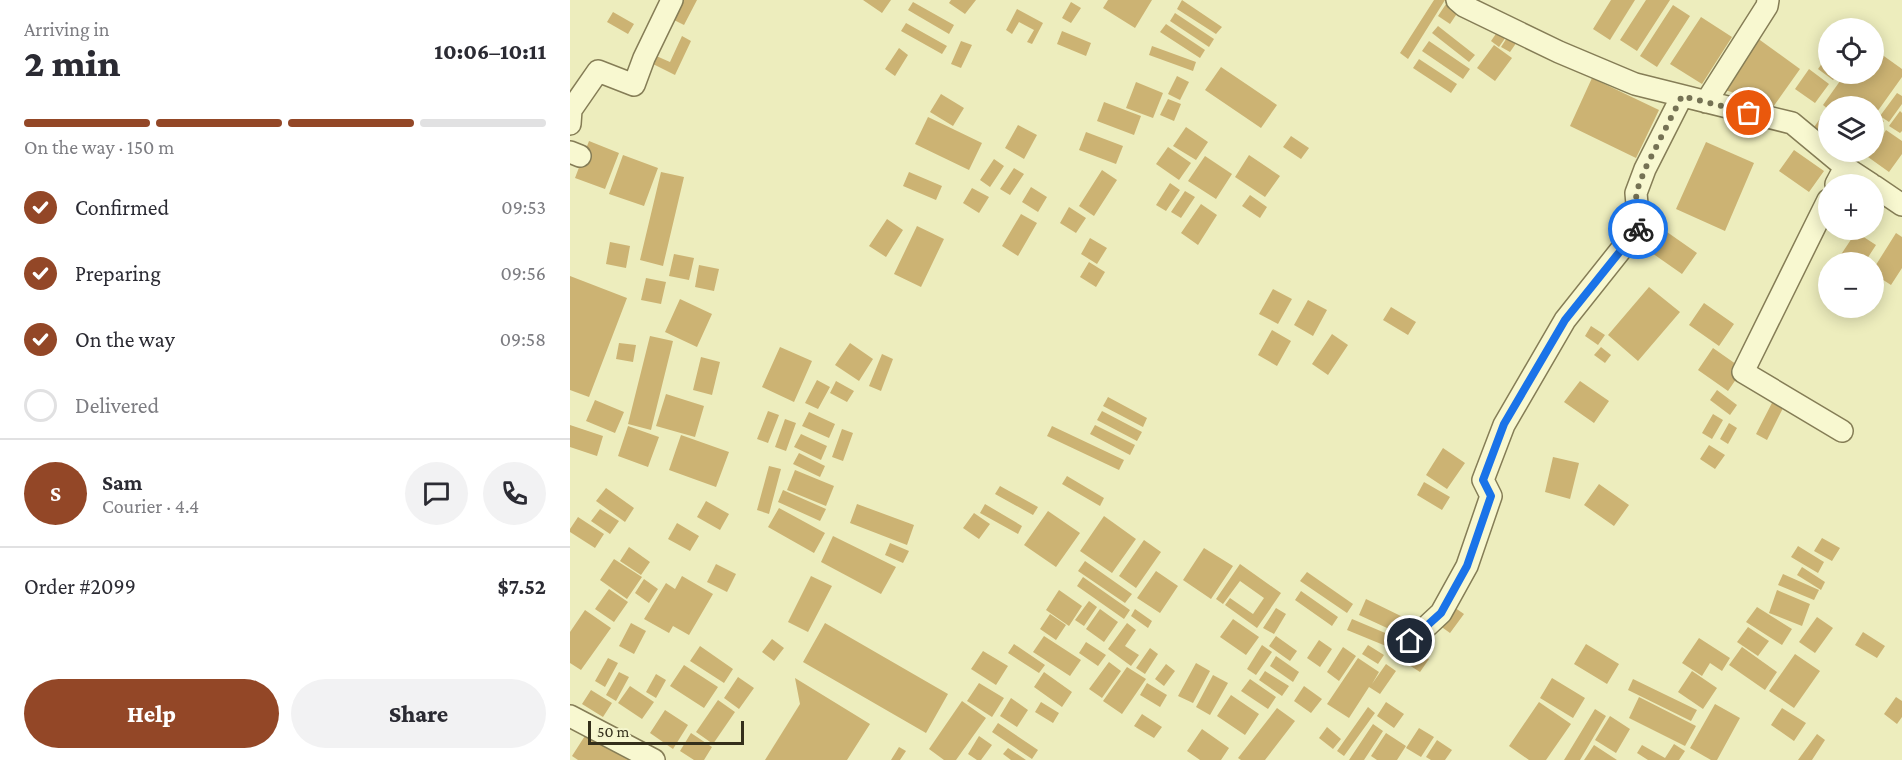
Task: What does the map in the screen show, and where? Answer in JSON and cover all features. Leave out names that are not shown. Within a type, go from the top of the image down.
[{"type":"street","points":[[570,123],[571,110],[598,70],[634,85],[644,58],[672,0]]},
{"type":"street","points":[[1457,0],[1464,6],[1559,52],[1635,84],[1792,123],[1839,174]]},
{"type":"street","points":[[1706,102],[1767,6],[1768,0]]},
{"type":"street","points":[[1410,641],[1441,613],[1467,566],[1491,496],[1483,480],[1504,424],[1565,320],[1639,227],[1636,193],[1645,169],[1682,96]]},
{"type":"street","points":[[1884,193],[1902,205]]},
{"type":"street","points":[[1818,220],[1743,372],[1842,431]]},
{"type":"street","points":[[570,716],[654,760]]},
{"type":"building","points":[[677,0],[697,0],[684,25],[668,17]]},
{"type":"building","points":[[863,0],[891,0],[882,13]]},
{"type":"building","points":[[951,0],[976,0],[965,14],[949,3]]},
{"type":"building","points":[[1108,0],[1152,0],[1135,28],[1103,8]]},
{"type":"building","points":[[1182,0],[1222,27],[1216,34],[1177,9]]},
{"type":"building","points":[[1434,0],[1445,0],[1408,59],[1400,53]]},
{"type":"building","points":[[1611,0],[1635,0],[1610,40],[1593,29]]},
{"type":"building","points":[[1646,0],[1670,0],[1637,51],[1620,40]]},
{"type":"building","points":[[1448,1],[1460,9],[1450,24],[1438,16]]},
{"type":"building","points":[[913,2],[954,25],[949,34],[908,10]]},
{"type":"building","points":[[1071,2],[1081,8],[1071,23],[1062,18]]},
{"type":"building","points":[[1673,5],[1690,16],[1657,67],[1640,56]]},
{"type":"building","points":[[1017,9],[1043,23],[1032,44],[1027,42],[1034,30],[1019,22],[1012,34],[1006,30]]},
{"type":"building","points":[[613,12],[634,24],[628,34],[607,22]]},
{"type":"building","points":[[1175,13],[1214,39],[1209,47],[1170,21]]},
{"type":"building","points":[[1701,17],[1732,37],[1702,84],[1670,64]]},
{"type":"building","points":[[906,23],[947,46],[942,54],[901,31]]},
{"type":"building","points":[[1166,24],[1205,50],[1200,58],[1160,32]]},
{"type":"building","points":[[1502,25],[1510,31],[1499,47],[1491,41]]},
{"type":"building","points":[[1438,26],[1475,55],[1469,62],[1432,33]]},
{"type":"building","points":[[1512,30],[1521,36],[1510,52],[1501,47]]},
{"type":"building","points":[[1062,31],[1091,43],[1086,56],[1057,44]]},
{"type":"building","points":[[1753,35],[1800,69],[1773,107],[1720,88]]},
{"type":"building","points":[[682,36],[691,41],[675,75],[651,63],[654,55],[670,62]]},
{"type":"building","points":[[961,41],[972,45],[961,68],[951,64]]},
{"type":"building","points":[[1429,41],[1470,69],[1463,79],[1422,51]]},
{"type":"building","points":[[1494,45],[1512,58],[1495,81],[1477,68]]},
{"type":"building","points":[[1152,46],[1196,62],[1193,71],[1149,55]]},
{"type":"building","points":[[899,48],[908,55],[895,76],[885,69]]},
{"type":"building","points":[[1884,56],[1902,69],[1902,77],[1884,102],[1884,96],[1829,96],[1838,84],[1884,84]]},
{"type":"building","points":[[1419,59],[1457,84],[1451,93],[1413,68]]},
{"type":"building","points":[[1221,67],[1277,105],[1261,128],[1205,90]]},
{"type":"building","points":[[1809,69],[1818,76],[1818,84],[1829,84],[1815,103],[1795,89]]},
{"type":"building","points":[[1177,76],[1189,82],[1180,100],[1168,94]]},
{"type":"building","points":[[1592,78],[1659,110],[1636,158],[1570,126]]},
{"type":"building","points":[[1136,82],[1163,93],[1153,118],[1126,108]]},
{"type":"building","points":[[1897,93],[1902,96],[1902,104],[1889,122],[1884,119],[1884,111]]},
{"type":"building","points":[[941,94],[964,108],[953,126],[930,112]]},
{"type":"building","points":[[1168,99],[1181,104],[1174,121],[1160,115]]},
{"type":"building","points":[[1104,102],[1141,116],[1134,135],[1097,121]]},
{"type":"building","points":[[1900,111],[1902,131],[1900,133],[1889,126]]},
{"type":"building","points":[[928,117],[982,143],[969,170],[915,144]]},
{"type":"building","points":[[1818,122],[1818,134],[1812,130]]},
{"type":"building","points":[[1018,125],[1037,135],[1024,159],[1005,148]]},
{"type":"building","points":[[1186,127],[1208,142],[1196,160],[1173,146]]},
{"type":"building","points":[[1886,130],[1902,141],[1902,154],[1889,172],[1875,162],[1884,162]]},
{"type":"building","points":[[1086,132],[1123,146],[1116,164],[1079,150]]},
{"type":"building","points":[[1291,136],[1309,148],[1301,159],[1283,147]]},
{"type":"building","points":[[589,141],[619,153],[605,189],[575,178]]},
{"type":"building","points":[[1706,142],[1754,163],[1725,231],[1676,209]]},
{"type":"building","points":[[1168,147],[1191,163],[1179,180],[1156,164]]},
{"type":"building","points":[[1794,150],[1824,171],[1818,174],[1818,179],[1809,192],[1779,171]]},
{"type":"building","points":[[623,155],[658,168],[644,206],[609,194]]},
{"type":"building","points":[[1249,155],[1280,176],[1265,197],[1235,177]]},
{"type":"building","points":[[1205,156],[1232,174],[1216,199],[1188,181]]},
{"type":"building","points":[[994,159],[1004,166],[990,187],[980,180]]},
{"type":"building","points":[[1014,168],[1024,174],[1010,195],[1000,189]]},
{"type":"building","points":[[1102,170],[1117,180],[1094,216],[1079,206]]},
{"type":"building","points":[[661,172],[684,177],[663,266],[640,260]]},
{"type":"building","points":[[909,172],[942,186],[936,200],[903,186]]},
{"type":"building","points":[[1170,183],[1180,190],[1166,211],[1156,205]]},
{"type":"building","points":[[1031,187],[1047,197],[1038,212],[1022,202]]},
{"type":"building","points":[[972,188],[989,197],[979,213],[963,203]]},
{"type":"building","points":[[1185,191],[1195,197],[1181,218],[1171,212]]},
{"type":"building","points":[[1250,195],[1267,207],[1260,218],[1242,206]]},
{"type":"building","points":[[1201,204],[1217,215],[1198,245],[1181,233]]},
{"type":"building","points":[[1069,207],[1086,218],[1076,233],[1060,223]]},
{"type":"building","points":[[1021,214],[1037,223],[1018,256],[1002,246]]},
{"type":"building","points":[[887,219],[903,230],[886,257],[869,246]]},
{"type":"building","points":[[917,226],[944,239],[921,287],[894,274]]},
{"type":"building","points":[[1667,232],[1697,253],[1682,274],[1652,253]]},
{"type":"building","points":[[1896,233],[1902,237],[1902,268],[1891,285],[1884,280],[1884,252]]},
{"type":"building","points":[[1090,238],[1107,248],[1097,264],[1081,254]]},
{"type":"building","points":[[1851,240],[1868,240],[1876,245],[1871,252],[1843,252]]},
{"type":"building","points":[[610,242],[630,246],[626,268],[606,264]]},
{"type":"building","points":[[674,254],[694,258],[689,280],[669,276]]},
{"type":"building","points":[[1089,262],[1105,272],[1096,287],[1080,277]]},
{"type":"building","points":[[699,265],[719,269],[714,291],[695,287]]},
{"type":"building","points":[[570,276],[627,298],[589,397],[570,390]]},
{"type":"building","points":[[646,278],[666,282],[661,304],[641,300]]},
{"type":"building","points":[[1649,287],[1680,312],[1638,361],[1608,335]]},
{"type":"building","points":[[1273,289],[1292,299],[1278,324],[1259,314]]},
{"type":"building","points":[[680,299],[712,314],[697,347],[665,332]]},
{"type":"building","points":[[1308,300],[1327,310],[1313,336],[1294,325]]},
{"type":"building","points":[[1704,303],[1734,324],[1719,346],[1689,325]]},
{"type":"building","points":[[1391,307],[1416,322],[1408,335],[1383,320]]},
{"type":"building","points":[[1591,326],[1605,335],[1598,345],[1585,336]]},
{"type":"building","points":[[1272,330],[1291,341],[1277,366],[1258,355]]},
{"type":"building","points":[[1332,334],[1348,345],[1328,375],[1312,364]]},
{"type":"building","points":[[650,336],[673,341],[651,430],[628,424]]},
{"type":"building","points":[[619,343],[636,345],[633,362],[616,359]]},
{"type":"building","points":[[850,343],[873,359],[859,381],[835,365]]},
{"type":"building","points":[[780,347],[812,361],[794,402],[762,387]]},
{"type":"building","points":[[1601,347],[1611,355],[1605,363],[1594,355]]},
{"type":"building","points":[[1713,348],[1743,369],[1728,391],[1698,370]]},
{"type":"building","points":[[882,354],[893,359],[881,391],[869,386]]},
{"type":"building","points":[[701,357],[720,362],[712,395],[693,390]]},
{"type":"building","points":[[817,380],[830,387],[818,409],[805,403]]},
{"type":"building","points":[[836,381],[854,391],[847,402],[830,393]]},
{"type":"building","points":[[1580,381],[1609,401],[1594,423],[1564,402]]},
{"type":"building","points":[[1717,390],[1737,405],[1730,415],[1710,400]]},
{"type":"building","points":[[666,394],[704,406],[695,437],[656,426]]},
{"type":"building","points":[[1108,397],[1147,418],[1143,427],[1103,406]]},
{"type":"building","points":[[1774,399],[1785,404],[1767,440],[1756,434]]},
{"type":"building","points":[[595,400],[624,412],[615,433],[586,421]]},
{"type":"building","points":[[768,411],[779,415],[768,443],[757,439]]},
{"type":"building","points":[[1102,411],[1142,432],[1137,441],[1097,420]]},
{"type":"building","points":[[809,412],[835,424],[829,438],[802,426]]},
{"type":"building","points":[[1713,414],[1723,420],[1712,439],[1702,433]]},
{"type":"building","points":[[785,419],[796,423],[786,451],[775,447]]},
{"type":"building","points":[[1729,423],[1737,428],[1728,444],[1720,439]]},
{"type":"building","points":[[570,425],[603,436],[597,456],[570,447]]},
{"type":"building","points":[[1095,425],[1135,445],[1130,455],[1090,434]]},
{"type":"building","points":[[628,426],[659,437],[648,467],[618,456]]},
{"type":"building","points":[[1052,426],[1124,460],[1119,470],[1047,436]]},
{"type":"building","points":[[842,429],[853,433],[843,461],[832,457]]},
{"type":"building","points":[[801,434],[827,446],[821,460],[794,447]]},
{"type":"building","points":[[681,435],[729,452],[716,487],[669,470]]},
{"type":"building","points":[[1709,445],[1725,455],[1715,469],[1700,459]]},
{"type":"building","points":[[1443,448],[1465,463],[1447,489],[1426,475]]},
{"type":"building","points":[[799,453],[825,466],[820,477],[793,464]]},
{"type":"building","points":[[1553,457],[1579,463],[1570,499],[1545,492]]},
{"type":"building","points":[[769,466],[781,469],[769,514],[757,510]]},
{"type":"building","points":[[795,470],[834,486],[826,506],[787,490]]},
{"type":"building","points":[[1067,476],[1104,498],[1100,506],[1062,484]]},
{"type":"building","points":[[1424,482],[1450,497],[1442,510],[1417,495]]},
{"type":"building","points":[[1599,484],[1629,505],[1614,526],[1584,505]]},
{"type":"building","points":[[1000,486],[1038,507],[1033,515],[995,494]]},
{"type":"building","points":[[606,488],[634,508],[625,522],[596,501]]},
{"type":"building","points":[[783,490],[826,509],[820,521],[778,502]]},
{"type":"building","points":[[706,501],[729,514],[720,530],[697,517]]},
{"type":"building","points":[[857,504],[914,525],[907,545],[850,523]]},
{"type":"building","points":[[985,504],[1022,526],[1018,534],[980,513]]},
{"type":"building","points":[[779,508],[825,533],[814,553],[768,527]]},
{"type":"building","points":[[600,509],[619,521],[610,534],[591,521]]},
{"type":"building","points":[[1048,511],[1080,533],[1056,567],[1024,545]]},
{"type":"building","points":[[974,513],[990,524],[979,539],[963,528]]},
{"type":"building","points":[[1104,516],[1136,539],[1112,573],[1080,551]]},
{"type":"building","points":[[578,517],[604,534],[595,548],[570,532]]},
{"type":"building","points":[[677,523],[699,536],[690,551],[668,539]]},
{"type":"building","points":[[833,536],[896,567],[881,594],[821,562]]},
{"type":"building","points":[[1822,538],[1840,548],[1832,561],[1814,551]]},
{"type":"building","points":[[1144,540],[1161,552],[1136,588],[1119,576]]},
{"type":"building","points":[[890,543],[909,551],[903,563],[885,555]]},
{"type":"building","points":[[1798,546],[1824,562],[1818,573],[1791,557]]},
{"type":"building","points":[[629,547],[650,562],[641,575],[620,561]]},
{"type":"building","points":[[1204,548],[1233,566],[1211,599],[1183,580]]},
{"type":"building","points":[[614,559],[642,577],[627,599],[600,580]]},
{"type":"building","points":[[1085,561],[1132,594],[1125,603],[1078,571]]},
{"type":"building","points":[[716,564],[736,574],[727,592],[707,582]]},
{"type":"building","points":[[1240,564],[1281,593],[1257,628],[1225,605],[1230,598],[1253,614],[1264,598],[1240,581],[1223,604],[1216,599]]},
{"type":"building","points":[[1802,567],[1825,582],[1821,590],[1797,575]]},
{"type":"building","points":[[1156,571],[1178,586],[1160,613],[1137,598]]},
{"type":"building","points":[[1307,572],[1353,604],[1347,613],[1300,581]]},
{"type":"building","points":[[1783,574],[1819,590],[1814,600],[1778,585]]},
{"type":"building","points":[[682,576],[713,594],[689,635],[673,626],[669,633],[644,619],[666,583],[675,589]]},
{"type":"building","points":[[811,576],[832,586],[808,632],[788,622]]},
{"type":"building","points":[[1083,577],[1130,610],[1124,619],[1077,586]]},
{"type":"building","points":[[644,579],[658,589],[649,603],[635,593]]},
{"type":"building","points":[[609,589],[628,602],[614,622],[595,609]]},
{"type":"building","points":[[1059,590],[1082,606],[1069,626],[1046,610]]},
{"type":"building","points":[[1777,590],[1810,604],[1802,626],[1769,613]]},
{"type":"building","points":[[1301,591],[1338,617],[1332,626],[1295,600]]},
{"type":"building","points":[[1366,599],[1407,619],[1400,634],[1359,615]]},
{"type":"building","points":[[1089,601],[1097,607],[1084,626],[1075,620]]},
{"type":"building","points":[[1445,601],[1464,614],[1450,633],[1432,620]]},
{"type":"building","points":[[1757,607],[1792,629],[1782,645],[1746,622]]},
{"type":"building","points":[[1276,608],[1286,614],[1274,634],[1263,628]]},
{"type":"building","points":[[1100,609],[1118,622],[1104,642],[1086,629]]},
{"type":"building","points":[[1135,609],[1152,621],[1148,628],[1131,616]]},
{"type":"building","points":[[585,610],[611,628],[581,670],[570,663],[570,632]]},
{"type":"building","points":[[1050,614],[1066,625],[1056,640],[1040,629]]},
{"type":"building","points":[[1817,617],[1833,628],[1815,653],[1799,642]]},
{"type":"building","points":[[1233,619],[1259,637],[1246,655],[1220,637]]},
{"type":"building","points":[[1352,619],[1390,635],[1386,646],[1347,630]]},
{"type":"building","points":[[631,623],[646,631],[634,654],[619,646]]},
{"type":"building","points":[[825,623],[948,694],[926,733],[803,662]]},
{"type":"building","points":[[1127,623],[1136,630],[1125,646],[1139,655],[1131,666],[1108,649]]},
{"type":"building","points":[[1748,627],[1769,641],[1758,656],[1737,642]]},
{"type":"building","points":[[1863,632],[1885,646],[1877,658],[1855,645]]},
{"type":"building","points":[[1044,636],[1081,660],[1070,676],[1033,652]]},
{"type":"building","points":[[1276,636],[1297,651],[1290,661],[1269,646]]},
{"type":"building","points":[[1699,638],[1730,658],[1722,671],[1710,663],[1702,676],[1682,663]]},
{"type":"building","points":[[772,639],[784,648],[774,661],[762,652]]},
{"type":"building","points":[[1319,640],[1332,649],[1320,667],[1307,658]]},
{"type":"building","points":[[1086,642],[1106,655],[1098,666],[1079,653]]},
{"type":"building","points":[[1403,643],[1429,659],[1420,672],[1395,656]]},
{"type":"building","points":[[1014,644],[1045,665],[1039,673],[1008,653]]},
{"type":"building","points":[[1586,644],[1619,664],[1607,684],[1574,664]]},
{"type":"building","points":[[1262,645],[1272,652],[1256,675],[1247,669]]},
{"type":"building","points":[[1368,645],[1384,655],[1378,664],[1362,654]]},
{"type":"building","points":[[700,646],[733,669],[724,683],[690,661]]},
{"type":"building","points":[[1343,647],[1356,656],[1339,681],[1327,672]]},
{"type":"building","points":[[1742,647],[1777,672],[1765,690],[1729,665]]},
{"type":"building","points":[[1150,648],[1158,654],[1145,674],[1136,668]]},
{"type":"building","points":[[983,651],[1008,666],[996,685],[971,669]]},
{"type":"building","points":[[1795,654],[1820,671],[1794,708],[1769,691]]},
{"type":"building","points":[[1276,656],[1299,672],[1293,682],[1270,666]]},
{"type":"building","points":[[608,658],[618,663],[605,687],[595,681]]},
{"type":"building","points":[[1358,658],[1379,672],[1372,684],[1386,664],[1396,671],[1380,694],[1369,687],[1349,718],[1327,704]]},
{"type":"building","points":[[1109,662],[1121,671],[1102,698],[1089,689]]},
{"type":"building","points":[[1196,663],[1210,671],[1193,703],[1178,696]]},
{"type":"building","points":[[1166,664],[1175,671],[1164,686],[1155,679]]},
{"type":"building","points":[[684,665],[718,687],[704,708],[670,686]]},
{"type":"building","points":[[1127,667],[1146,679],[1122,714],[1103,701]]},
{"type":"building","points":[[1265,671],[1289,686],[1282,696],[1259,680]]},
{"type":"building","points":[[1692,671],[1717,688],[1703,709],[1678,692]]},
{"type":"building","points":[[619,672],[629,677],[616,701],[606,695]]},
{"type":"building","points":[[1044,672],[1072,692],[1062,707],[1034,687]]},
{"type":"building","points":[[656,674],[666,680],[656,698],[646,692]]},
{"type":"building","points":[[1213,675],[1228,683],[1210,715],[1196,707]]},
{"type":"building","points":[[738,677],[754,688],[739,709],[724,698]]},
{"type":"building","points":[[795,678],[870,724],[847,760],[765,760],[800,704]]},
{"type":"building","points":[[1552,678],[1585,698],[1573,718],[1540,698]]},
{"type":"building","points":[[1250,679],[1276,697],[1268,709],[1241,691]]},
{"type":"building","points":[[1633,679],[1697,710],[1691,721],[1628,690]]},
{"type":"building","points":[[979,683],[1004,698],[992,717],[967,701]]},
{"type":"building","points":[[1147,683],[1167,695],[1160,707],[1140,695]]},
{"type":"building","points":[[630,686],[654,702],[642,719],[618,703]]},
{"type":"building","points":[[1304,686],[1322,699],[1311,713],[1294,701]]},
{"type":"building","points":[[591,690],[612,703],[603,717],[582,704]]},
{"type":"building","points":[[1231,695],[1259,714],[1245,735],[1217,716]]},
{"type":"building","points":[[1639,697],[1696,726],[1685,746],[1629,718]]},
{"type":"building","points":[[1896,697],[1902,701],[1902,717],[1897,724],[1884,714]]},
{"type":"building","points":[[1011,698],[1028,710],[1017,727],[1000,716]]},
{"type":"building","points":[[718,700],[735,712],[713,744],[696,732]]},
{"type":"building","points":[[962,701],[986,718],[956,760],[944,760],[929,749]]},
{"type":"building","points":[[1041,702],[1059,713],[1053,723],[1035,712]]},
{"type":"building","points":[[1386,702],[1404,714],[1394,728],[1377,716]]},
{"type":"building","points":[[1539,702],[1571,724],[1546,760],[1529,760],[1509,746]]},
{"type":"building","points":[[1715,704],[1740,718],[1717,760],[1711,760],[1690,748]]},
{"type":"building","points":[[1368,707],[1375,713],[1344,756],[1337,751]]},
{"type":"building","points":[[1277,708],[1295,721],[1265,760],[1238,758]]},
{"type":"building","points":[[1782,708],[1806,723],[1794,741],[1771,725]]},
{"type":"building","points":[[1595,709],[1606,716],[1580,760],[1564,760]]},
{"type":"building","points":[[665,710],[688,725],[673,749],[650,733]]},
{"type":"building","points":[[1142,714],[1162,727],[1154,738],[1134,726]]},
{"type":"building","points":[[1610,716],[1630,729],[1616,753],[1595,740]]},
{"type":"building","points":[[998,723],[1038,750],[1032,759],[992,732]]},
{"type":"building","points":[[1373,724],[1383,731],[1364,760],[1349,760]]},
{"type":"building","points":[[1327,727],[1341,739],[1333,749],[1319,738]]},
{"type":"building","points":[[590,728],[639,760],[578,760],[572,756]]},
{"type":"building","points":[[1419,728],[1434,737],[1421,757],[1406,748]]},
{"type":"building","points":[[1202,729],[1229,748],[1221,760],[1200,760],[1187,751]]},
{"type":"building","points":[[691,733],[712,747],[704,760],[694,760],[680,751]]},
{"type":"building","points":[[1386,733],[1406,746],[1397,760],[1377,760],[1371,756]]},
{"type":"building","points":[[1817,734],[1825,740],[1812,760],[1798,760]]},
{"type":"building","points":[[979,736],[992,745],[981,760],[977,760],[968,754]]},
{"type":"building","points":[[1437,740],[1452,750],[1445,760],[1431,760],[1426,757]]},
{"type":"building","points":[[1674,744],[1685,751],[1679,760],[1648,760],[1637,753],[1642,745],[1665,758]]},
{"type":"building","points":[[1594,745],[1617,760],[1584,760]]},
{"type":"building","points":[[899,747],[906,751],[900,760],[891,760]]},
{"type":"building","points":[[1008,748],[1026,760],[1011,760],[1003,754]]},
{"type":"way so far","points":[[1638,229],[1636,193],[1645,169],[1682,96],[1749,113]]},
{"type":"route","points":[[1410,641],[1441,613],[1467,566],[1491,496],[1483,480],[1504,424],[1565,320],[1638,229]]}]
